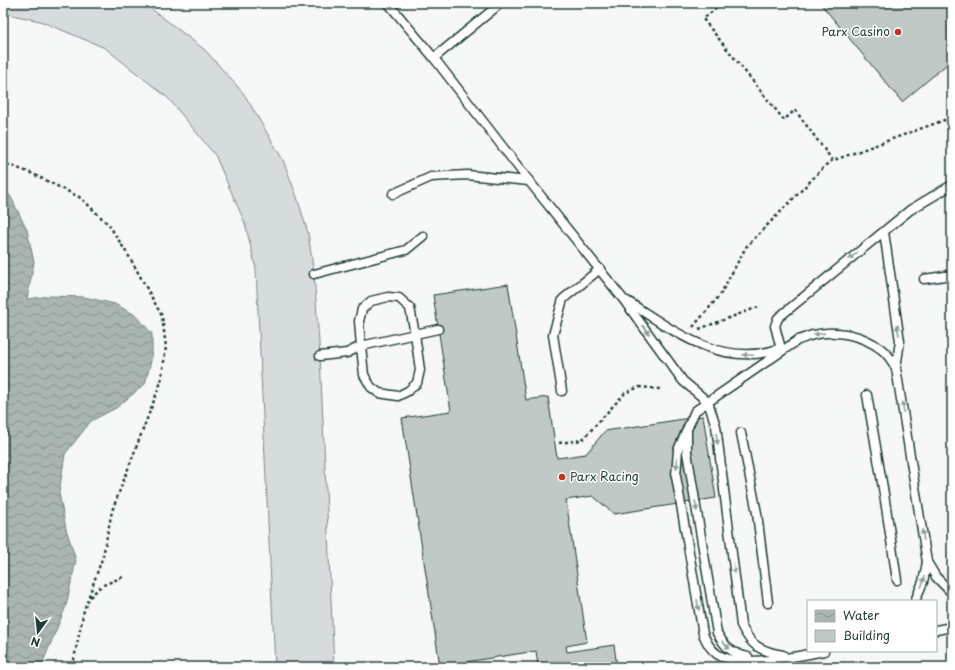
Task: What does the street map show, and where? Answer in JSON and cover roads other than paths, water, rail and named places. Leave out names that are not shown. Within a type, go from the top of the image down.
[{"type":"lane","points":[[388,3],[434,58],[529,181],[623,298],[683,381],[708,402],[716,426],[741,625],[747,638],[758,647],[772,653],[795,656]]},
{"type":"lane","points":[[434,58],[501,3]]},
{"type":"lane","points":[[393,194],[431,177],[468,175],[529,181]]},
{"type":"lane","points":[[780,349],[774,326],[778,318],[910,210],[952,185]]},
{"type":"lane","points":[[884,232],[900,341],[896,368],[927,562],[923,582],[915,600]]},
{"type":"lane","points":[[314,274],[406,250],[422,236]]},
{"type":"lane","points":[[562,391],[553,335],[563,299],[600,269]]},
{"type":"lane","points":[[924,279],[952,275]]},
{"type":"lane","points":[[388,297],[399,298],[410,308],[415,334],[420,370],[417,383],[408,391],[398,396],[388,396],[379,393],[371,387],[364,375],[359,321],[362,309],[371,301],[388,297]]},
{"type":"lane","points":[[623,298],[679,334],[700,345],[724,352],[752,355],[767,354],[813,335],[831,333],[850,334],[868,341],[882,349],[896,368]]},
{"type":"lane","points":[[320,356],[347,353],[361,346],[438,329]]},
{"type":"lane","points":[[798,340],[695,411],[678,450],[676,476],[703,634],[708,646],[718,655],[731,659],[748,661],[818,652]]},
{"type":"lane","points":[[867,395],[897,580]]},
{"type":"lane","points":[[688,425],[687,452],[717,633],[724,645],[733,652],[746,657],[761,660]]},
{"type":"lane","points":[[741,433],[757,513],[768,603]]},
{"type":"lane","points":[[927,562],[936,577],[952,593]]},
{"type":"lane","points":[[937,630],[952,626]]},
{"type":"water","points":[[3,188],[11,197],[27,230],[34,262],[27,299],[50,296],[84,297],[115,304],[137,316],[152,334],[152,357],[145,384],[116,408],[91,421],[65,454],[59,493],[66,529],[76,560],[66,606],[41,667],[3,667]]},
{"type":"place","name":"Parx Casino","points":[[898,32]]},
{"type":"place","name":"Parx Racing","points":[[562,477]]}]
